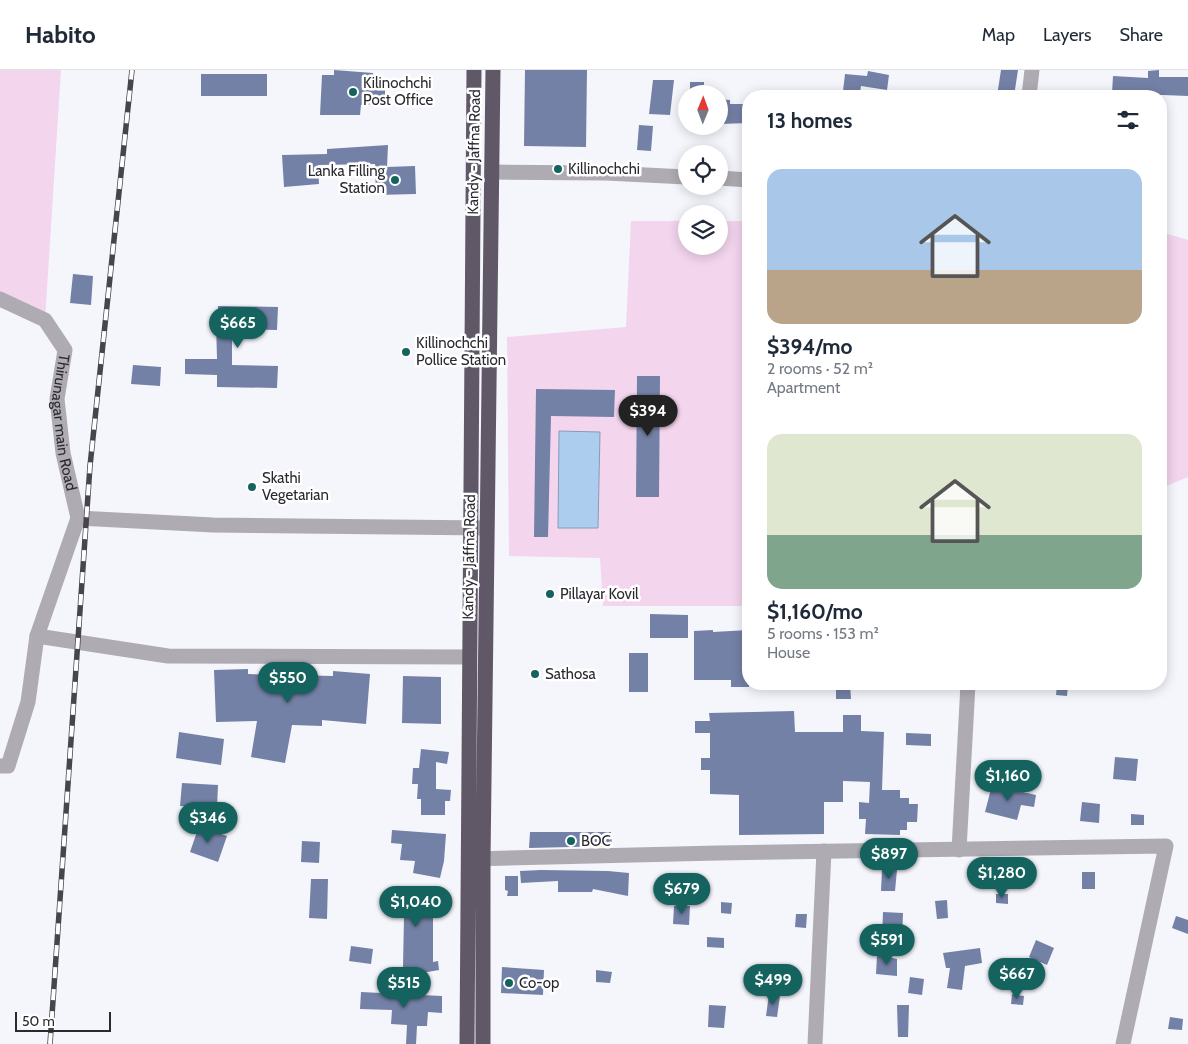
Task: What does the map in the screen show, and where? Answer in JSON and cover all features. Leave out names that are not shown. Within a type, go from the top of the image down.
[{"type":"highway","name":"Kandy - Jaffna Road","points":[[467,1044],[468,657],[474,70]]},
{"type":"highway","name":"Kandy - Jaffna Road","points":[[484,1044],[483,859],[486,528],[493,70]]},
{"type":"street","points":[[1030,90],[1032,70]]},
{"type":"street","points":[[492,172],[606,173],[678,177]]},
{"type":"street","points":[[728,179],[742,180]]},
{"type":"street","name":"Thirunagar main Road","points":[[0,299],[45,320],[65,350],[57,399],[63,453],[78,518]]},
{"type":"street","points":[[0,780],[28,702],[37,636],[78,518],[213,525],[486,528]]},
{"type":"street","points":[[37,636],[168,656],[468,657]]},
{"type":"street","points":[[959,850],[968,690]]},
{"type":"street","points":[[467,859],[1166,846],[1123,1044]]},
{"type":"street","points":[[815,1044],[824,852]]},
{"type":"shaded area","points":[[0,70],[61,70],[45,320],[0,302]]},
{"type":"shaded area","points":[[631,221],[678,221],[678,255],[728,255],[728,221],[742,221],[742,606],[603,606],[600,558],[509,556],[507,337],[626,327]]},
{"type":"shaded area","points":[[1167,234],[1188,240],[1188,477],[1167,486]]},
{"type":"water","points":[[559,431],[600,432],[598,528],[558,528]]},
{"type":"building","name":"Kilinochchi Post Office","points":[[334,70],[373,73],[374,82],[385,82],[385,103],[361,105],[360,115],[320,115],[322,75],[334,75]]},
{"type":"building","points":[[525,70],[587,70],[586,147],[524,146]]},
{"type":"building","points":[[1001,70],[1018,70],[1015,90],[998,90]]},
{"type":"building","points":[[1159,70],[1159,77],[1188,77],[1188,96],[1167,95],[1167,90],[1112,90],[1113,76],[1148,78],[1148,71]]},
{"type":"building","points":[[868,71],[889,75],[887,90],[861,86],[860,90],[843,90],[845,74],[867,76]]},
{"type":"building","points":[[201,74],[267,74],[267,96],[201,96]]},
{"type":"building","points":[[653,80],[674,80],[670,115],[649,114]]},
{"type":"building","points":[[690,82],[704,82],[704,85],[690,85]]},
{"type":"building","points":[[728,100],[730,100],[730,104],[742,104],[742,123],[728,124]]},
{"type":"building","points":[[639,125],[653,126],[651,151],[637,150]]},
{"type":"building","points":[[388,145],[387,167],[415,166],[416,194],[376,195],[375,164],[318,165],[319,184],[284,187],[282,155],[327,154],[327,149]]},
{"type":"building","points":[[73,274],[93,276],[91,305],[70,303]]},
{"type":"building","points":[[218,306],[278,307],[277,330],[232,329],[232,365],[278,366],[277,388],[217,387],[217,375],[185,374],[185,359],[217,359],[216,322],[218,322]]},
{"type":"building","points":[[133,365],[161,367],[160,386],[131,384]]},
{"type":"building","points":[[637,376],[660,376],[659,497],[636,497]]},
{"type":"building","points":[[536,389],[615,390],[614,417],[551,416],[548,537],[534,537]]},
{"type":"building","points":[[650,614],[688,615],[688,638],[650,638]]},
{"type":"building","points":[[742,630],[742,687],[731,687],[731,680],[694,680],[694,631]]},
{"type":"building","points":[[629,653],[648,653],[648,692],[629,692]]},
{"type":"building","points":[[248,669],[248,674],[333,676],[333,671],[370,674],[366,724],[322,720],[322,726],[292,725],[285,763],[251,757],[257,721],[216,722],[214,670]]},
{"type":"building","points":[[403,676],[441,677],[441,724],[402,723]]},
{"type":"building","points":[[836,690],[850,690],[851,699],[836,699]]},
{"type":"building","points":[[1056,690],[1068,690],[1067,696],[1056,695]]},
{"type":"building","points":[[794,711],[795,732],[843,732],[843,715],[861,715],[861,731],[884,732],[882,790],[900,790],[900,798],[909,798],[909,804],[918,804],[917,822],[907,822],[907,830],[900,830],[900,835],[865,834],[866,819],[859,819],[859,802],[869,803],[870,782],[843,781],[843,802],[824,802],[824,834],[739,835],[739,795],[710,794],[710,770],[701,770],[701,758],[710,758],[710,733],[695,733],[695,721],[710,721],[709,713]]},
{"type":"building","points":[[179,732],[224,739],[221,765],[176,758]]},
{"type":"building","points":[[906,733],[931,734],[931,746],[906,745]]},
{"type":"building","points":[[421,749],[449,752],[447,764],[436,762],[436,789],[451,790],[450,801],[445,801],[445,815],[421,815],[421,799],[417,799],[418,784],[412,784],[413,768],[419,768]]},
{"type":"building","points":[[1115,757],[1138,759],[1136,781],[1113,779]]},
{"type":"building","points":[[182,783],[218,785],[217,808],[180,806]]},
{"type":"building","points":[[992,785],[1036,795],[1034,807],[1021,805],[1017,820],[985,812]]},
{"type":"building","points":[[1082,802],[1100,804],[1099,823],[1080,821]]},
{"type":"building","points":[[1131,814],[1144,815],[1144,825],[1131,825]]},
{"type":"building","points":[[199,826],[227,836],[218,862],[190,852]]},
{"type":"building","points":[[392,830],[446,834],[444,861],[440,878],[413,873],[415,861],[400,860],[402,844],[391,843]]},
{"type":"building","name":"BOC","points":[[530,832],[611,832],[612,846],[529,848]]},
{"type":"building","points":[[302,841],[320,842],[319,863],[301,862]]},
{"type":"building","points":[[882,869],[897,870],[895,891],[881,891]]},
{"type":"building","points":[[520,871],[629,873],[628,896],[593,889],[592,892],[558,892],[558,881],[521,883]]},
{"type":"building","points":[[1082,872],[1095,872],[1095,889],[1082,889]]},
{"type":"building","points":[[505,876],[518,876],[518,896],[507,896]]},
{"type":"building","points":[[311,879],[328,879],[327,919],[309,918]]},
{"type":"building","points":[[389,887],[414,889],[413,897],[447,898],[446,912],[433,911],[433,962],[438,961],[439,970],[405,976],[403,966],[404,917],[387,916]]},
{"type":"building","points":[[996,894],[1008,894],[1008,904],[996,903]]},
{"type":"building","points":[[947,900],[948,918],[937,919],[935,901]]},
{"type":"building","points":[[721,902],[732,903],[731,914],[721,913]]},
{"type":"building","points":[[674,906],[690,906],[689,925],[673,924]]},
{"type":"building","points":[[883,912],[903,913],[902,939],[882,939]]},
{"type":"building","points":[[796,914],[807,914],[806,928],[795,927]]},
{"type":"building","points":[[1176,916],[1188,920],[1188,934],[1172,928]]},
{"type":"building","points":[[707,937],[724,938],[724,948],[707,947]]},
{"type":"building","points":[[1036,940],[1054,948],[1047,965],[1029,957]]},
{"type":"building","points":[[351,946],[373,949],[371,964],[349,961]]},
{"type":"building","points":[[980,948],[982,963],[965,966],[962,990],[947,988],[950,968],[946,968],[943,953]]},
{"type":"building","points":[[877,955],[897,959],[897,976],[876,974]]},
{"type":"building","points":[[502,967],[544,970],[543,995],[501,993]]},
{"type":"building","points":[[596,970],[612,972],[610,983],[596,982]]},
{"type":"building","points":[[910,977],[924,979],[922,995],[908,993]]},
{"type":"building","points":[[361,992],[442,996],[442,1013],[428,1012],[427,1026],[417,1026],[416,1044],[406,1044],[407,1025],[391,1024],[392,1010],[360,1009]]},
{"type":"building","points":[[769,994],[780,996],[777,1017],[766,1016]]},
{"type":"building","points":[[1012,994],[1024,996],[1023,1005],[1011,1004]]},
{"type":"building","points":[[709,1005],[726,1006],[724,1028],[708,1027]]},
{"type":"building","points":[[897,1005],[909,1005],[908,1037],[898,1037]]},
{"type":"building","points":[[1170,1017],[1183,1019],[1182,1030],[1168,1029]]},
{"type":"railway","points":[[50,1044],[90,466],[132,70]]},
{"type":"place","name":"Kilinochchi Post Office","points":[[353,92]]},
{"type":"place","name":"Killinochchi","points":[[558,169]]},
{"type":"place","name":"Lanka Filling Station","points":[[395,180]]},
{"type":"place","name":"Killinochchi Pollice Station","points":[[406,352]]},
{"type":"place","name":"Skathi Vegetarian","points":[[252,487]]},
{"type":"place","name":"Pillayar Kovil","points":[[550,594]]},
{"type":"place","name":"Sathosa","points":[[535,674]]},
{"type":"place","name":"BOC","points":[[571,841]]},
{"type":"place","name":"Co-op","points":[[509,983]]}]
